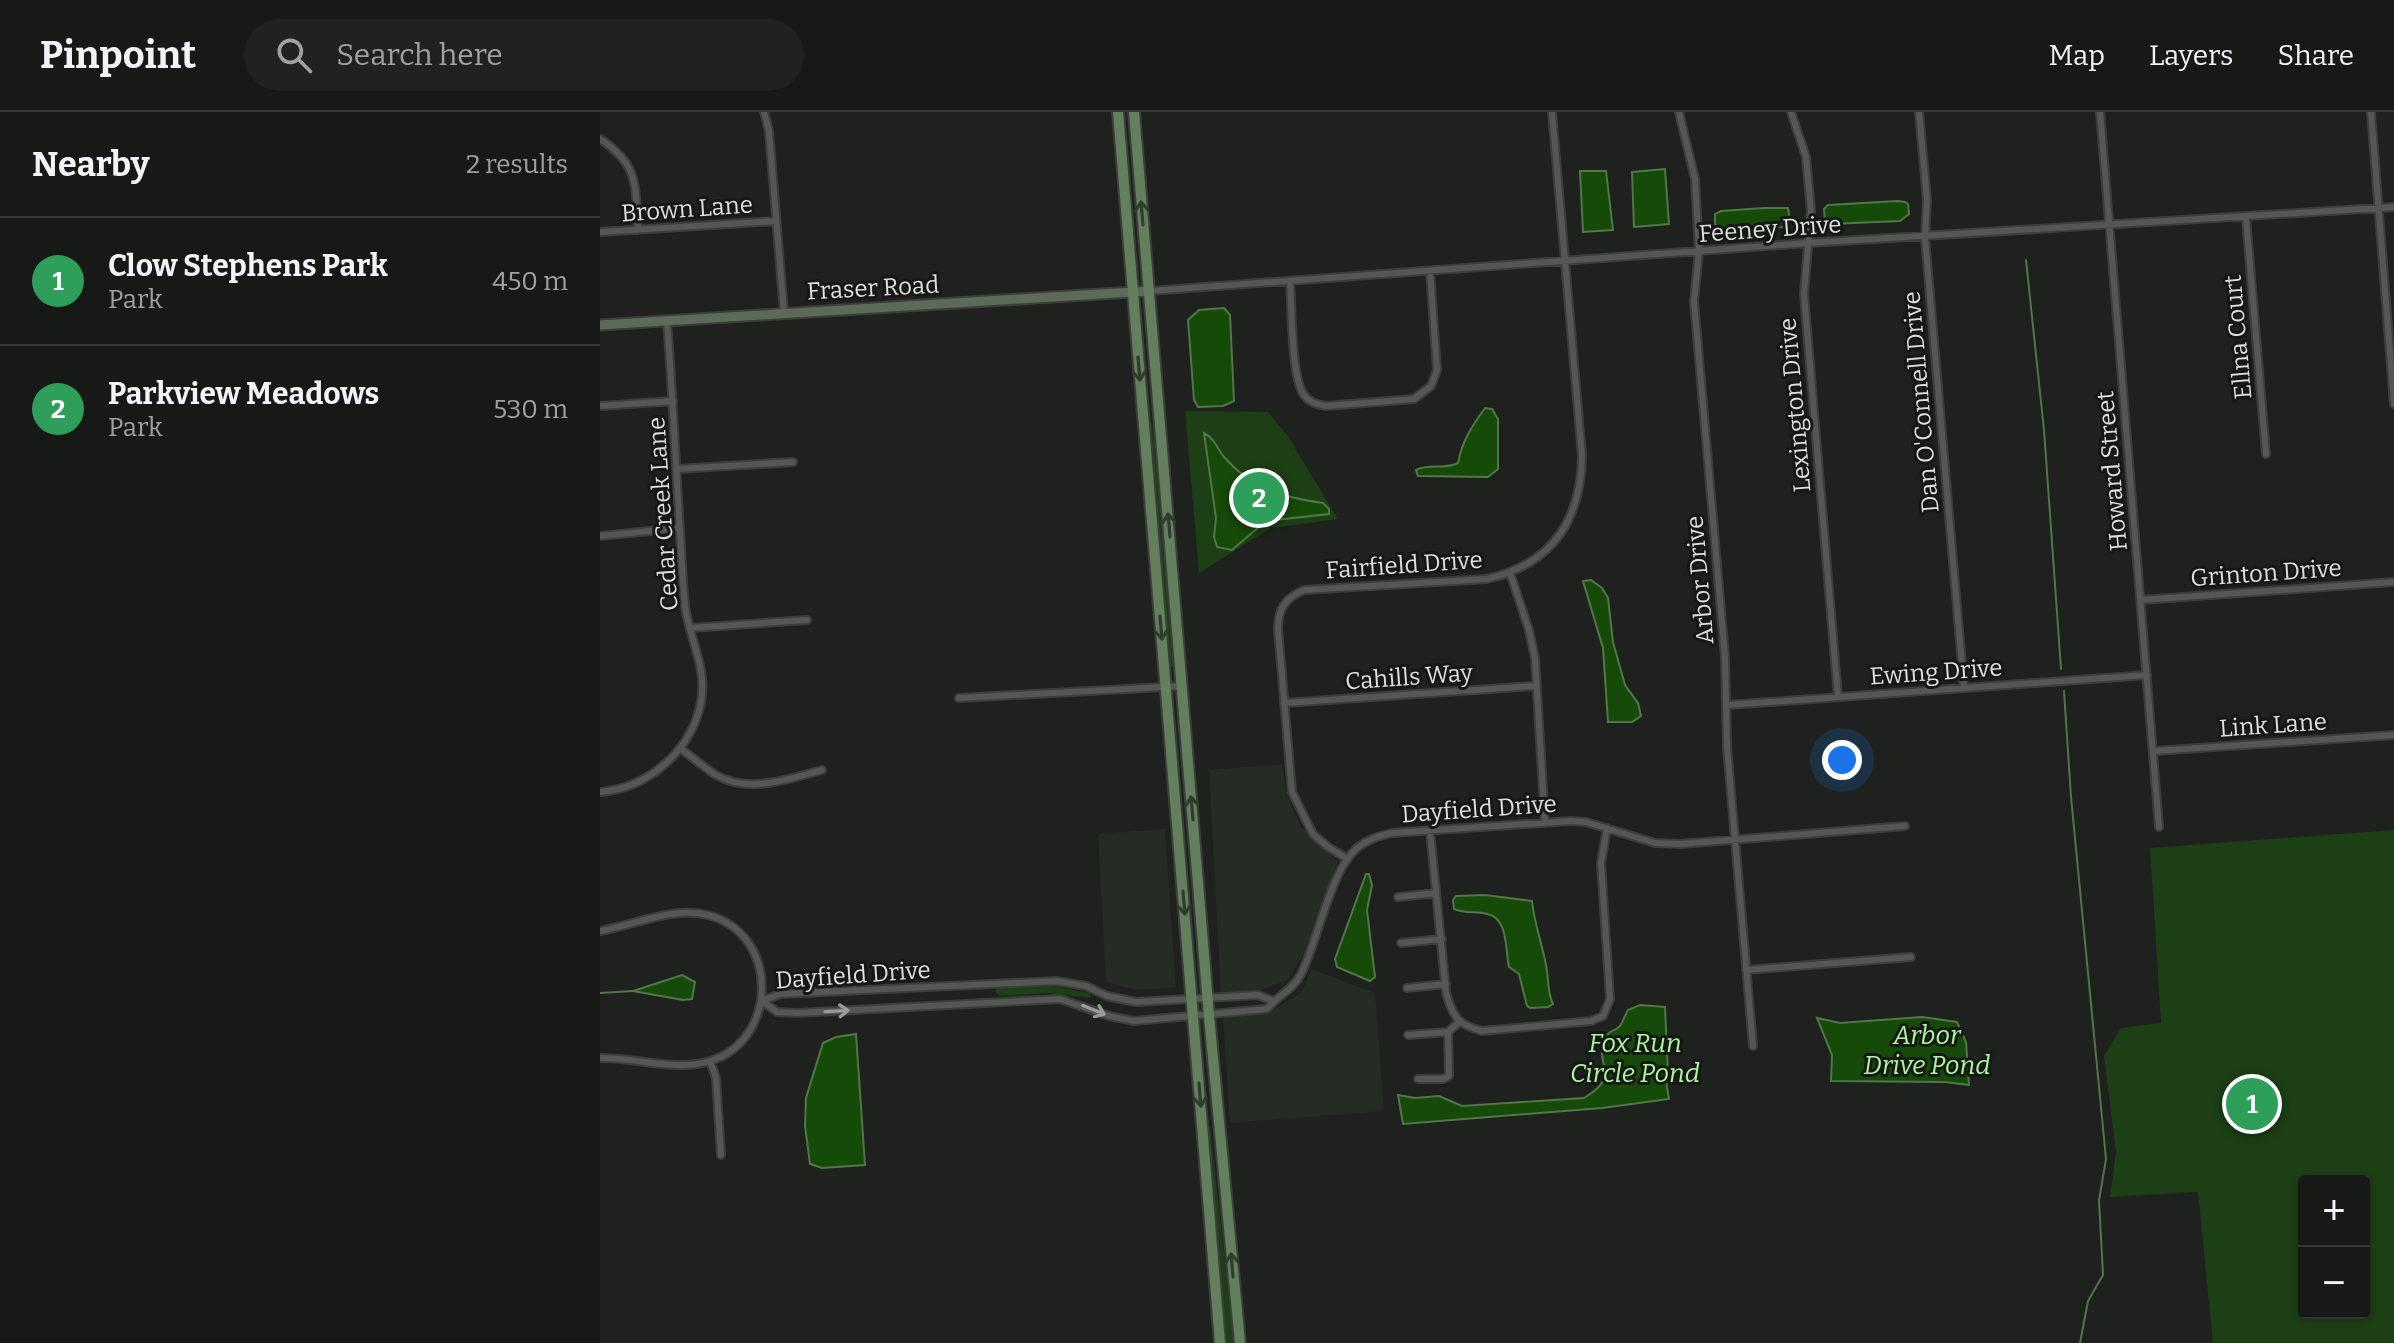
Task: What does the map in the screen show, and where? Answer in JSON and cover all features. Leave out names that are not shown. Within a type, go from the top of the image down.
[{"type":"main road","points":[[1118,112],[1220,1343]]},
{"type":"main road","points":[[1134,112],[1209,1016],[1240,1343]]},
{"type":"street","points":[[764,112],[769,131],[784,313]]},
{"type":"street","name":"Fairfield Drive","points":[[1348,859],[1313,834],[1292,792],[1278,620],[1281,608],[1290,597],[1312,589],[1487,579],[1510,573],[1546,552],[1574,510],[1581,484],[1582,456],[1552,112]]},
{"type":"street","name":"Arbor Drive","points":[[1679,112],[1695,179],[1699,251],[1694,301],[1753,1046]]},
{"type":"street","name":"Lexington Drive","points":[[1791,112],[1806,157],[1811,211],[1804,294],[1838,697]]},
{"type":"street","name":"Dan O'Connell Drive","points":[[1919,112],[1927,200],[1925,238],[1964,688]]},
{"type":"street","name":"Howard Street","points":[[2100,112],[2159,827]]},
{"type":"street","points":[[2371,112],[2394,404]]},
{"type":"street","points":[[600,139],[621,155],[634,175],[638,230]]},
{"type":"street","name":"Feeney Drive","points":[[1149,291],[1808,243],[2394,207]]},
{"type":"street","name":"Ellna Court","points":[[2246,218],[2266,454]]},
{"type":"street","name":"Brown Lane","points":[[600,232],[776,221]]},
{"type":"street","points":[[1290,282],[1297,377],[1304,396],[1318,405],[1326,406],[1409,400],[1427,391],[1436,376],[1430,271]]},
{"type":"street","name":"Fraser Road","points":[[600,325],[1149,291]]},
{"type":"street","name":"Cedar Creek Lane","points":[[600,792],[625,788],[660,769],[680,748],[693,726],[702,695],[702,669],[685,605],[667,321]]},
{"type":"street","points":[[600,406],[673,401]]},
{"type":"street","points":[[677,469],[793,462]]},
{"type":"street","points":[[600,536],[680,528]]},
{"type":"street","points":[[1510,573],[1535,658],[1545,823]]},
{"type":"street","name":"Grinton Drive","points":[[2141,600],[2394,582]]},
{"type":"street","points":[[691,628],[807,620]]},
{"type":"street","name":"Ewing Drive","points":[[1728,705],[2147,675]]},
{"type":"street","points":[[959,698],[1182,686]]},
{"type":"street","name":"Cahills Way","points":[[1284,703],[1535,686]]},
{"type":"street","name":"Link Lane","points":[[2154,751],[2394,735]]},
{"type":"street","points":[[680,748],[717,775],[733,781],[767,784],[822,770]]},
{"type":"street","name":"Dayfield Drive","points":[[762,1001],[777,1012],[1060,999],[1134,1021],[1267,1009],[1273,1001],[1287,993],[1301,976],[1340,871],[1357,848],[1374,838],[1392,833],[1571,821],[1655,843],[1905,826]]},
{"type":"street","points":[[1430,831],[1446,984],[1452,1013],[1467,1027],[1482,1031],[1591,1021],[1603,1016],[1610,999],[1601,863],[1607,828]]},
{"type":"street","points":[[1398,897],[1436,893]]},
{"type":"street","points":[[600,931],[669,914],[689,912],[710,915],[729,924],[746,939],[758,961],[764,984],[754,1026],[742,1043],[729,1053],[690,1065],[600,1058]]},
{"type":"street","points":[[1401,943],[1442,939]]},
{"type":"street","points":[[1746,970],[1911,957]]},
{"type":"street","name":"Dayfield Drive","points":[[762,1001],[780,994],[1056,981],[1086,986],[1107,996],[1136,1002],[1258,995],[1273,1001]]},
{"type":"street","points":[[982,984],[983,1002]]},
{"type":"street","points":[[1407,988],[1446,984]]},
{"type":"street","points":[[865,991],[866,1009]]},
{"type":"street","points":[[1408,1035],[1448,1032],[1460,1021]]},
{"type":"street","points":[[1418,1079],[1443,1079],[1449,1076],[1448,1032]]},
{"type":"street","points":[[710,1061],[716,1078],[721,1155]]},
{"type":"shaded area","points":[[1185,411],[1268,412],[1287,435],[1338,519],[1271,528],[1199,573]]},
{"type":"shaded area","points":[[1152,423],[1175,667],[1170,667],[1149,424]]},
{"type":"shaded area","points":[[1282,764],[1286,792],[1300,826],[1338,861],[1303,955],[1288,980],[1262,990],[1221,995],[1209,770]]},
{"type":"shaded area","points":[[1165,829],[1176,987],[1137,990],[1106,982],[1098,834]]},
{"type":"shaded area","points":[[2394,830],[2394,1343],[2213,1343],[2198,1192],[2110,1197],[2116,1152],[2104,1056],[2121,1028],[2161,1023],[2150,848]]},
{"type":"shaded area","points":[[1312,969],[1375,993],[1384,1111],[1230,1123],[1223,1017],[1268,1013],[1301,993]]},
{"type":"shaded area","points":[[1051,986],[1090,993],[1090,998],[1049,993],[1000,996],[995,992],[998,988]]},
{"type":"shaded area","points":[[1210,1126],[1234,1343],[1225,1343]]},
{"type":"water","points":[[1665,169],[1669,224],[1634,227],[1632,172]]},
{"type":"water","points":[[1580,171],[1606,171],[1613,230],[1583,232]]},
{"type":"water","points":[[1898,201],[1908,204],[1909,214],[1900,221],[1825,222],[1824,209],[1828,205]]},
{"type":"water","points":[[1788,208],[1790,221],[1783,227],[1729,231],[1720,230],[1715,224],[1715,214],[1721,211]]},
{"type":"water","points":[[1224,308],[1230,315],[1234,401],[1223,406],[1198,407],[1194,400],[1188,320],[1199,310]]},
{"type":"water","points":[[1485,408],[1492,409],[1498,419],[1498,469],[1488,477],[1418,476],[1416,470],[1421,468],[1458,463],[1468,434]]},
{"type":"water","points":[[1204,433],[1246,477],[1281,495],[1323,503],[1329,514],[1266,521],[1232,550],[1217,547]]},
{"type":"water","points":[[1591,580],[1602,588],[1608,598],[1613,642],[1625,685],[1638,703],[1641,716],[1632,722],[1608,722],[1603,648],[1583,581]]},
{"type":"water","points":[[1366,874],[1369,874],[1372,885],[1367,910],[1375,977],[1370,981],[1337,967],[1335,959]]},
{"type":"water","name":"Fox Run Circle Pond","points":[[1485,895],[1532,901],[1553,1004],[1548,1007],[1527,1006],[1519,974],[1509,967],[1505,936],[1499,922],[1487,914],[1454,909],[1456,896]]},
{"type":"water","points":[[682,975],[695,982],[692,999],[633,991]]},
{"type":"water","name":"Fox Run Circle Pond","points":[[1640,1005],[1665,1007],[1669,1099],[1602,1108],[1403,1124],[1398,1095],[1415,1098],[1439,1096],[1462,1106],[1584,1098],[1596,1090],[1605,1076],[1602,1047],[1607,1035],[1619,1027],[1628,1010]]},
{"type":"water","name":"Arbor Drive Pond","points":[[1922,1017],[1957,1022],[1966,1042],[1969,1085],[1831,1081],[1832,1055],[1817,1018],[1840,1023]]},
{"type":"water","points":[[856,1034],[865,1165],[822,1168],[810,1164],[805,1126],[806,1098],[823,1043]]},
{"type":"waterway","points":[[2026,260],[2044,430],[2061,669]]},
{"type":"waterway","points":[[2064,691],[2071,797],[2106,1159],[2099,1200],[2103,1275],[2088,1301],[2080,1343]]},
{"type":"waterway","points":[[600,993],[633,991]]},
{"type":"place","name":"Parkview Meadows","points":[[1259,498]]},
{"type":"place","name":"Clow Stephens Park","points":[[2252,1104]]}]
